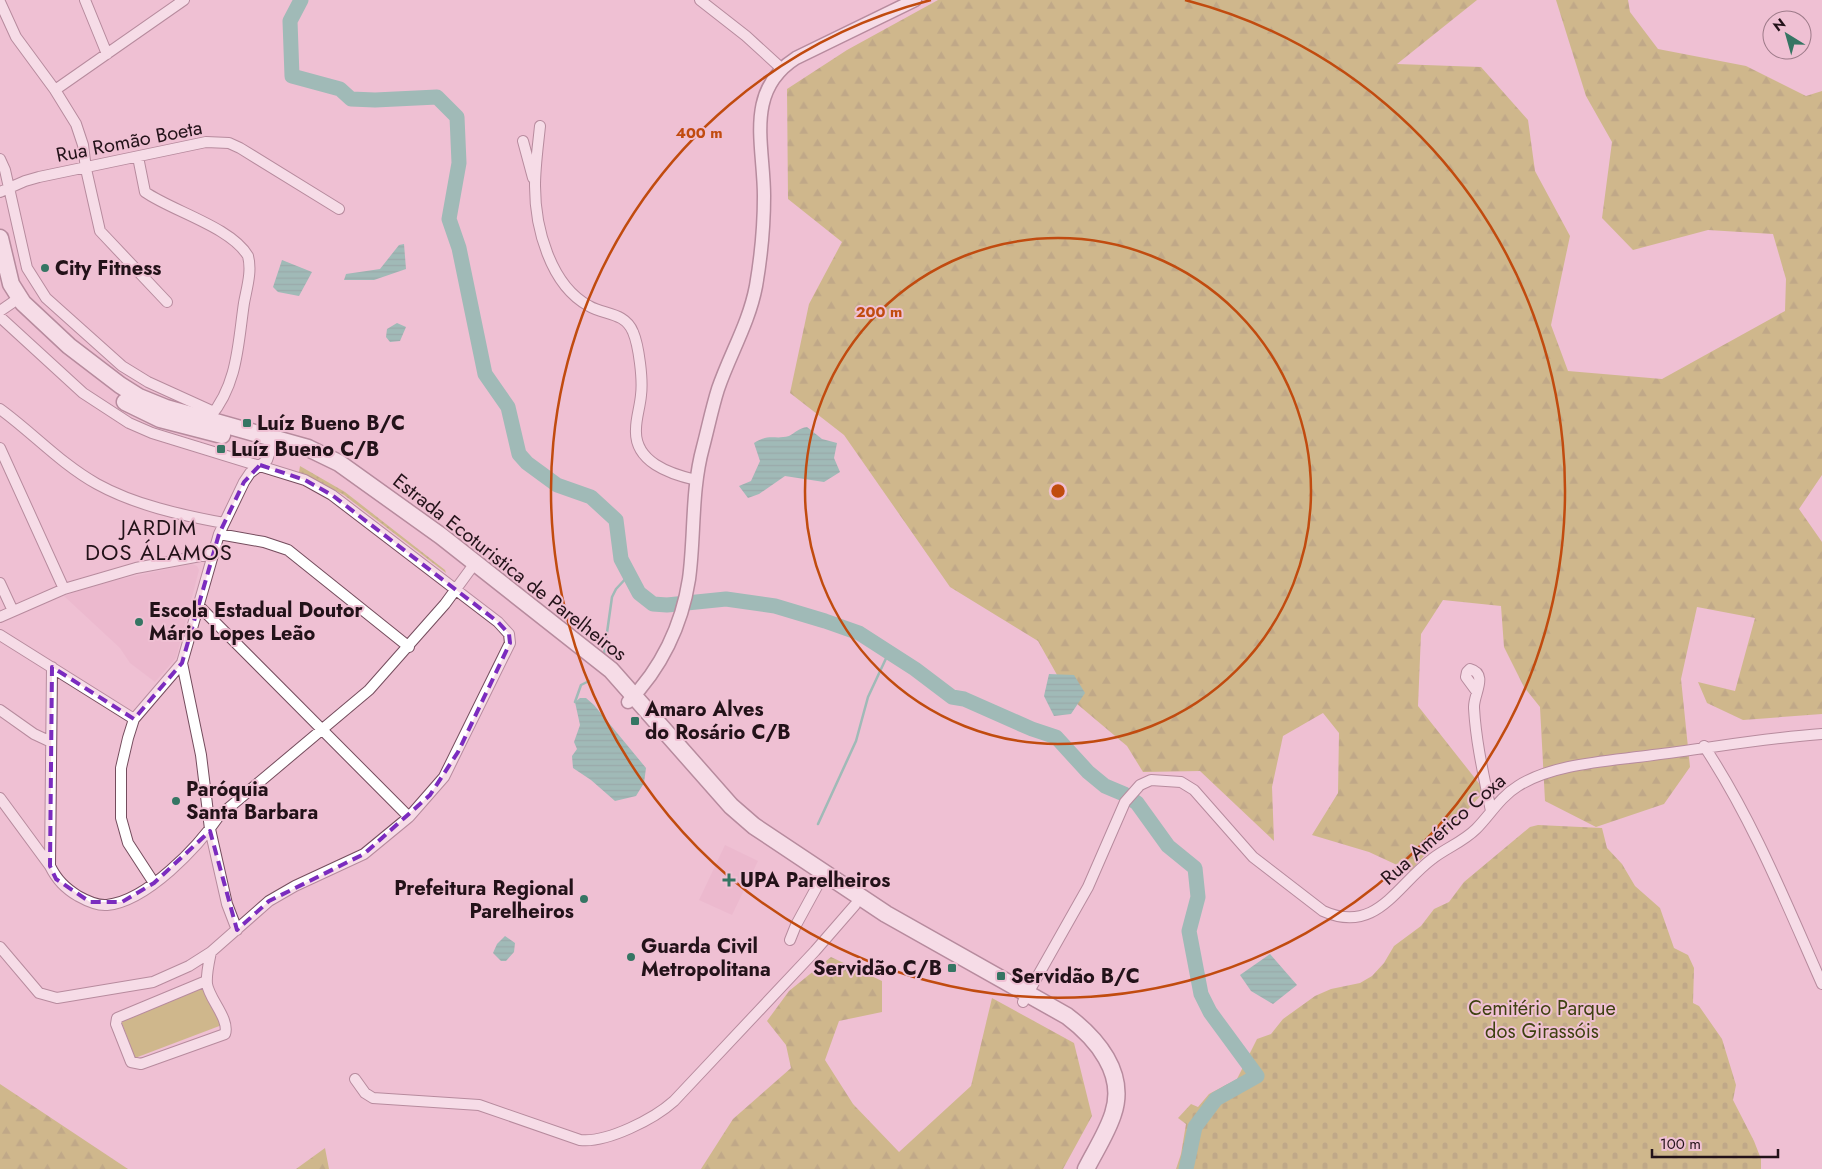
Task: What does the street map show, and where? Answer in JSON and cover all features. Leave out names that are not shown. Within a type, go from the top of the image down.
[{"type":"main road","name":"Estrada Ecoturistica de Parelheiros","points":[[0,238],[7,293],[69,346],[139,397],[159,420],[211,424],[273,444],[308,448],[339,463],[411,514],[472,567],[595,656],[736,824],[764,846],[855,905],[884,917]]},
{"type":"main road","name":"Estrada Ecoturistica de Parelheiros","points":[[632,699],[736,811],[801,859],[884,917],[1026,998],[1081,1026],[1098,1043],[1108,1059],[1116,1085],[1116,1104],[1086,1169]]},
{"type":"main road","name":"Estrada Ecoturistica de Parelheiros","points":[[1026,998],[1074,1033],[1090,1049],[1105,1077],[1108,1104],[1104,1118],[1075,1169]]},
{"type":"street","points":[[86,0],[107,54]]},
{"type":"street","points":[[55,90],[184,0]]},
{"type":"street","points":[[700,0],[746,36],[781,68]]},
{"type":"street","points":[[632,699],[650,677],[668,647],[682,610],[689,580],[696,480],[719,388],[744,328],[756,286],[764,198],[759,139],[760,117],[768,89],[781,68],[807,52],[915,0]]},
{"type":"street","points":[[0,2],[16,37],[55,90],[76,124],[83,145],[86,169],[100,231],[167,302]]},
{"type":"street","points":[[535,186],[540,126]]},
{"type":"street","points":[[523,141],[535,186],[540,231],[551,260],[564,283],[572,294],[590,307],[624,320],[633,332],[638,355],[642,393],[636,431],[641,450],[654,464],[680,476],[696,480]]},
{"type":"street","name":"Rua Romão Boeta","points":[[4,191],[25,181],[206,142],[229,144],[339,209]]},
{"type":"street","points":[[0,159],[5,170],[4,191],[27,268],[46,298],[122,366],[211,424],[226,392],[239,350],[248,284],[248,256],[235,242],[201,221],[145,192],[138,157]]},
{"type":"street","points":[[0,317],[83,393],[129,423],[159,420],[260,465],[305,480],[332,495],[498,622],[509,634],[510,643],[458,752],[437,788],[409,817],[364,854],[295,886],[269,901],[211,952],[174,975],[153,982],[57,998],[39,993],[0,947]]},
{"type":"street","points":[[0,409],[43,445],[96,484],[135,500],[184,515],[224,523]]},
{"type":"street","points":[[154,883],[128,843],[122,818],[121,768],[134,719],[182,662],[200,607],[211,554],[219,534],[244,482],[250,473],[267,460],[273,444]]},
{"type":"street","points":[[0,448],[64,589]]},
{"type":"street","points":[[219,534],[264,542],[288,550],[409,647]]},
{"type":"street","points":[[0,617],[64,589],[136,568],[211,554]]},
{"type":"street","points":[[0,798],[50,866],[56,879],[64,886],[80,897],[99,904],[122,902],[154,883],[210,829],[219,816],[369,690],[409,647],[456,590],[472,567]]},
{"type":"street","points":[[0,582],[12,611]]},
{"type":"street","points":[[200,607],[409,817]]},
{"type":"street","points":[[0,635],[134,719]]},
{"type":"street","points":[[182,662],[201,754],[210,829],[227,904],[237,930]]},
{"type":"street","points":[[50,866],[49,741],[52,667]]},
{"type":"street","points":[[1477,692],[1474,704],[1475,730],[1491,811]]},
{"type":"street","points":[[0,710],[26,729],[49,741]]},
{"type":"street","name":"Rua Américo Coxa","points":[[1026,998],[1088,886],[1125,802],[1140,784],[1151,780],[1181,782],[1194,790],[1253,857],[1323,911],[1335,917],[1348,918],[1360,917],[1382,906],[1432,859],[1456,845],[1475,830],[1491,811],[1518,786],[1585,763],[1653,755],[1704,746],[1822,734]]},
{"type":"street","points":[[1704,746],[1729,784],[1746,815],[1822,984]]},
{"type":"street","points":[[790,940],[796,925],[820,882]]},
{"type":"street","points":[[355,1079],[365,1092],[374,1098],[479,1105],[580,1140],[587,1141],[609,1135],[654,1116],[674,1101],[815,951],[855,905]]},
{"type":"street","points":[[206,981],[117,1018],[116,1024],[133,1063],[150,1062],[225,1034],[224,1024],[208,990],[206,981],[211,952]]},
{"type":"highlighted area","points":[[260,465],[305,480],[332,495],[498,622],[509,634],[510,643],[458,752],[430,795],[364,854],[269,901],[237,930],[210,831],[154,883],[122,902],[90,902],[56,879],[50,866],[52,667],[134,719],[182,663],[219,534],[244,482]]},
{"type":"shaded area","points":[[404,244],[406,269],[374,280],[344,280],[346,274],[380,269],[399,245]]},
{"type":"shaded area","points":[[282,260],[312,272],[299,296],[278,292],[273,287]]},
{"type":"shaded area","points":[[397,323],[406,327],[400,341],[390,342],[386,337],[387,329]]},
{"type":"shaded area","points":[[807,427],[822,439],[837,443],[834,458],[840,472],[824,482],[785,476],[759,494],[748,498],[739,486],[751,481],[760,461],[754,443],[768,437],[789,436],[799,429]]},
{"type":"shaded area","name":"Escola Estadual Doutor Mário Lopes Leão","points":[[192,564],[197,566],[199,570],[176,658],[155,682],[130,663],[120,648],[64,596],[102,583]]},
{"type":"shaded area","points":[[1049,674],[1074,675],[1085,693],[1071,714],[1054,716],[1044,696]]},
{"type":"shaded area","points":[[580,698],[586,698],[594,705],[646,768],[644,783],[636,796],[615,801],[591,780],[573,768],[572,756],[577,749],[574,742],[580,725],[575,702]]},
{"type":"shaded area","name":"UPA Parelheiros","points":[[725,845],[758,861],[732,915],[699,900]]},
{"type":"shaded area","points":[[505,936],[515,943],[514,952],[506,961],[501,961],[493,953],[497,944]]},
{"type":"shaded area","points":[[1270,954],[1297,985],[1273,1004],[1251,991],[1240,975]]},
{"type":"green space","points":[[938,0],[1477,0],[1397,64],[1481,67],[1528,120],[1535,171],[1570,236],[1551,325],[1568,371],[1662,379],[1785,311],[1786,279],[1773,234],[1708,230],[1633,250],[1602,218],[1612,142],[1586,96],[1556,0],[1628,0],[1630,12],[1658,49],[1746,66],[1806,96],[1822,91],[1822,475],[1799,509],[1822,542],[1822,714],[1743,720],[1707,703],[1698,682],[1735,691],[1755,618],[1697,607],[1681,679],[1690,767],[1664,804],[1596,827],[1545,801],[1540,707],[1524,687],[1504,647],[1501,606],[1443,600],[1421,634],[1418,706],[1485,791],[1410,871],[1369,852],[1312,835],[1338,793],[1339,733],[1323,713],[1283,736],[1272,787],[1274,841],[1200,771],[1143,772],[1127,746],[1070,698],[1038,641],[950,587],[844,435],[790,393],[809,304],[842,242],[788,199],[787,89],[847,50]]},
{"type":"green space","points":[[300,466],[345,492],[445,570],[446,573],[344,495],[299,472]]},
{"type":"green space","name":"Cemitério Parque dos Girassóis","points":[[1538,825],[1602,828],[1607,848],[1622,864],[1635,886],[1660,908],[1674,948],[1688,955],[1694,968],[1693,1003],[1699,1006],[1722,1039],[1736,1085],[1733,1100],[1754,1141],[1761,1159],[1761,1169],[1176,1169],[1181,1154],[1186,1124],[1178,1118],[1191,1104],[1198,1107],[1209,1094],[1237,1079],[1257,1039],[1271,1034],[1283,1019],[1315,996],[1331,989],[1360,983],[1372,976],[1384,963],[1394,946],[1421,926],[1434,909],[1449,902],[1464,882],[1530,827]]},
{"type":"green space","points":[[831,957],[882,981],[882,1012],[839,1021],[825,1060],[853,1104],[899,1152],[971,1086],[992,998],[1074,1043],[1092,1116],[1063,1169],[701,1169],[733,1119],[791,1068],[786,1045],[767,1021],[789,991]]},
{"type":"green space","points":[[204,986],[222,1025],[135,1058],[120,1018]]},
{"type":"green space","points":[[0,1084],[128,1169],[0,1169]]},
{"type":"green space","points":[[325,1148],[329,1169],[296,1169]]},
{"type":"waterway","points":[[301,0],[290,21],[292,76],[340,89],[351,99],[375,100],[437,97],[457,117],[459,163],[449,219],[459,248],[485,374],[508,407],[519,454],[527,463],[557,485],[591,497],[616,520],[621,559],[639,593],[653,604],[667,605],[726,599],[775,606],[859,633],[915,669],[952,697],[964,699],[1032,729],[1056,737],[1088,772],[1105,786],[1124,794],[1137,803],[1168,846],[1195,868],[1198,897],[1189,931],[1201,994],[1210,1012],[1257,1076],[1216,1099],[1195,1127],[1186,1169]]},
{"type":"waterway","points":[[604,654],[612,597],[616,589],[629,575]]},
{"type":"waterway","points":[[818,824],[856,741],[868,697],[889,652]]},
{"type":"waterway","points":[[575,702],[581,685],[589,681]]},
{"type":"place","name":"City Fitness","points":[[45,268]]},
{"type":"place","name":"Luíz Bueno B/C","points":[[247,423]]},
{"type":"place","name":"Luíz Bueno C/B","points":[[221,449]]},
{"type":"place","name":"Escola Estadual Doutor Mário Lopes Leão","points":[[139,622]]},
{"type":"place","name":"Amaro Alves do Rosário C/B","points":[[635,721]]},
{"type":"place","name":"Paróquia Santa Barbara","points":[[176,801]]},
{"type":"place","name":"UPA Parelheiros","points":[[729,880]]},
{"type":"place","name":"Prefeitura Regional Parelheiros","points":[[584,899]]},
{"type":"place","name":"Guarda Civil Metropolitana","points":[[631,957]]},
{"type":"place","name":"Servidão C/B","points":[[952,968]]},
{"type":"place","name":"Servidão B/C","points":[[1001,976]]},
{"type":"district","name":"JARDIM DOS ÁLAMOS","points":[[159,540]]}]
